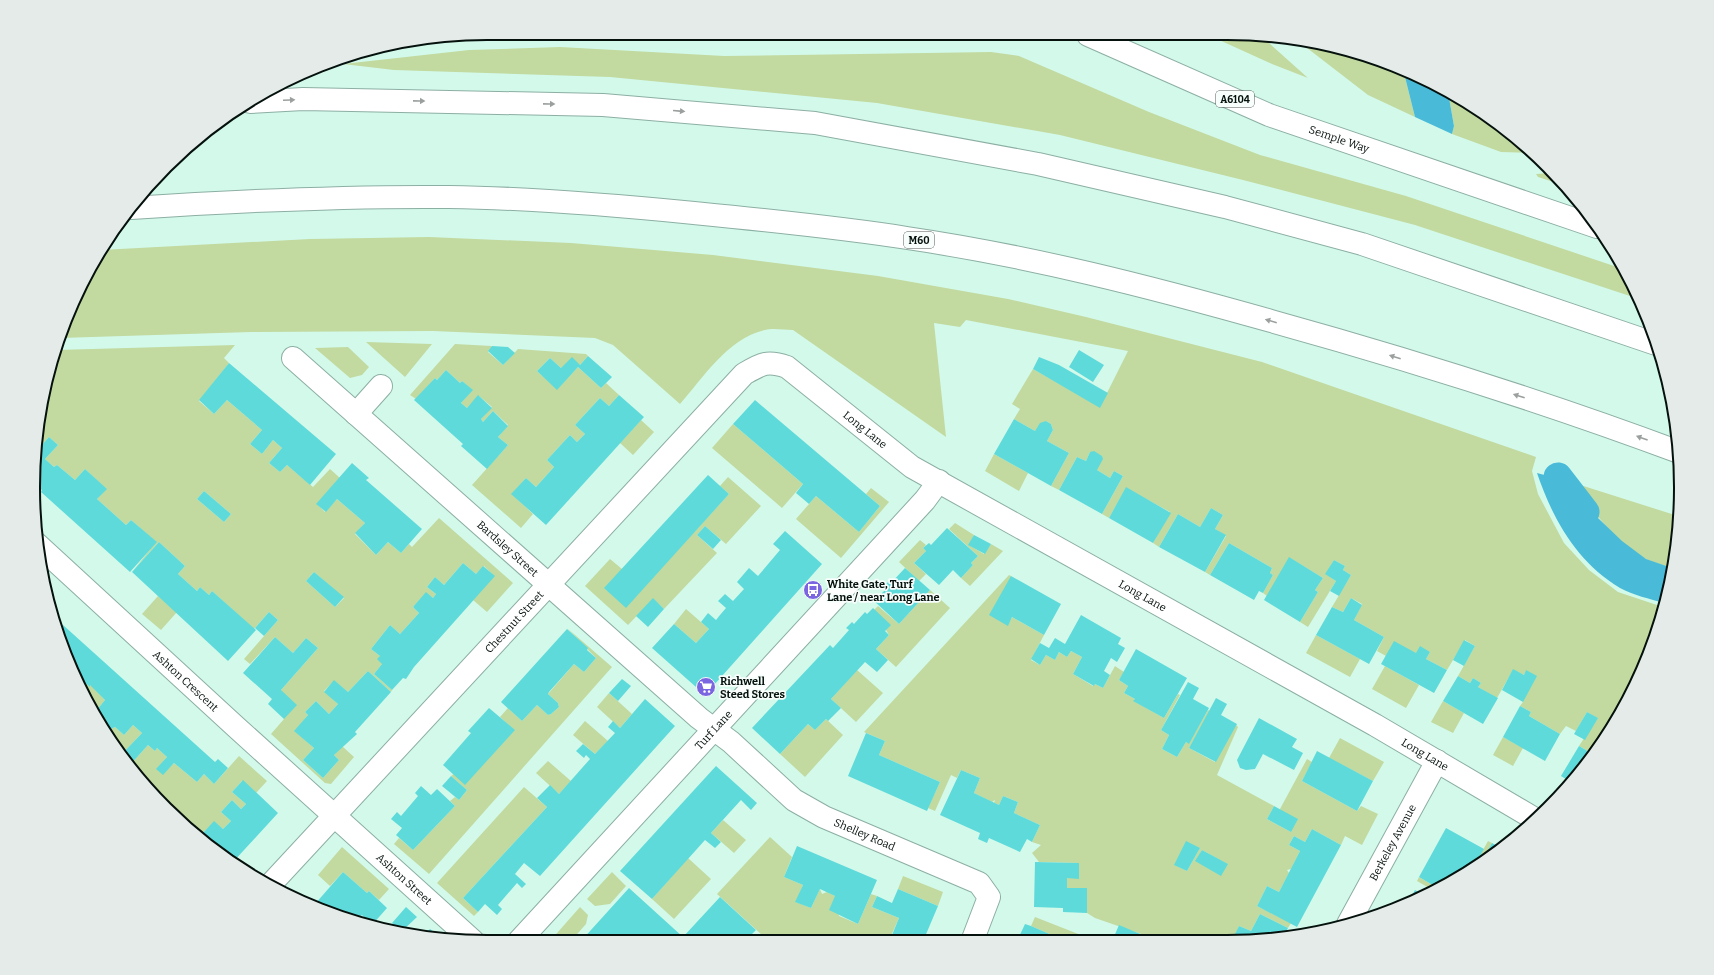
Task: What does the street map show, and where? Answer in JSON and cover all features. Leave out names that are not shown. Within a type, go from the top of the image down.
[{"type":"main road","name":"Semple Way","points":[[1099,40],[1269,114],[1589,225]]},
{"type":"main road","points":[[262,101],[303,99],[603,105],[815,123],[1038,164],[1225,207],[1362,244],[1649,342]]},
{"type":"main road","name":"M60","points":[[138,207],[241,200],[450,197],[610,205],[761,220],[909,238],[1055,265],[1215,305],[1360,346],[1595,420],[1672,449]]},
{"type":"main road","name":"Bardsley Street","points":[[293,358],[550,584],[699,718],[714,728]]},
{"type":"main road","name":"Long Lane","points":[[762,364],[774,362],[787,367],[912,467],[1339,705],[1437,761],[1530,817]]},
{"type":"main road","name":"Chestnut Street","points":[[274,880],[744,374],[762,364]]},
{"type":"main road","points":[[356,414],[381,386]]},
{"type":"main road","name":"Turf Lane","points":[[524,935],[925,500],[939,481]]},
{"type":"main road","name":"Ashton Crescent","points":[[45,550],[334,816]]},
{"type":"main road","name":"Shelley Road","points":[[714,728],[794,800],[824,817],[979,883],[989,897],[975,935]]},
{"type":"main road","name":"Berkeley Avenue","points":[[1352,917],[1437,761]]},
{"type":"main road","name":"Ashton Street","points":[[334,816],[465,934]]},
{"type":"green space","points":[[1219,40],[1268,42],[1308,78],[1272,64]]},
{"type":"green space","points":[[560,47],[724,56],[991,52],[1019,56],[1149,112],[1260,155],[1406,196],[1615,266],[1631,296],[1415,225],[1243,180],[1060,135],[877,103],[610,77],[394,70],[344,64],[469,50]]},
{"type":"green space","points":[[1307,48],[1342,55],[1405,77],[1415,117],[1368,95]]},
{"type":"green space","points":[[1449,100],[1499,132],[1524,153],[1501,152],[1452,134],[1454,126]]},
{"type":"green space","points":[[1545,173],[1553,182],[1538,177],[1536,174]]},
{"type":"green space","points":[[429,237],[571,243],[713,255],[878,276],[1008,299],[1086,317],[1262,362],[1536,457],[1532,471],[1538,494],[1564,543],[1589,570],[1618,592],[1658,605],[1640,659],[1628,685],[1599,736],[1588,751],[1579,746],[1597,718],[1587,712],[1576,731],[1566,726],[1560,734],[1529,716],[1531,712],[1520,706],[1523,702],[1526,671],[1524,675],[1513,670],[1497,698],[1478,687],[1481,683],[1473,678],[1470,683],[1458,676],[1475,646],[1465,640],[1447,670],[1426,659],[1430,652],[1386,656],[1377,651],[1384,637],[1354,620],[1362,604],[1351,598],[1343,612],[1332,607],[1351,575],[1343,570],[1345,566],[1334,560],[1326,574],[1336,581],[1308,627],[1300,622],[1318,592],[1315,590],[1323,578],[1290,558],[1267,596],[1263,593],[1273,575],[1270,573],[1272,568],[1229,543],[1210,575],[1205,572],[1226,536],[1215,529],[1223,515],[1211,508],[1200,527],[1178,514],[1159,547],[1153,543],[1170,512],[1126,488],[1109,518],[1102,514],[1123,476],[1114,471],[1110,478],[1097,470],[1090,452],[1086,461],[1077,457],[1059,490],[1051,486],[1069,453],[1047,441],[1053,430],[1051,424],[1046,421],[1035,431],[1014,419],[1020,409],[1012,404],[1033,369],[1100,407],[1128,351],[966,320],[960,327],[934,323],[946,437],[793,330],[765,330],[752,334],[739,341],[717,360],[680,404],[613,345],[595,338],[433,331],[251,332],[66,338],[86,290],[109,250],[310,239]]},
{"type":"green space","points":[[366,342],[432,344],[405,377]]},
{"type":"green space","points":[[455,344],[492,346],[488,352],[503,365],[518,349],[586,354],[588,356],[580,365],[561,368],[550,358],[537,371],[557,389],[578,367],[601,388],[606,383],[619,395],[609,406],[600,398],[575,425],[585,434],[577,442],[570,435],[547,460],[554,467],[536,487],[526,478],[512,494],[533,514],[521,528],[472,485],[508,445],[498,437],[508,425],[493,411],[483,422],[481,419],[492,407],[479,396],[467,408],[461,403],[472,390],[462,381],[460,383],[446,370],[437,380],[435,378],[416,399],[410,395]]},
{"type":"green space","points":[[235,345],[224,358],[229,363],[199,401],[214,414],[227,400],[262,430],[250,444],[262,454],[273,440],[282,448],[269,463],[280,472],[287,465],[313,487],[330,469],[340,478],[317,504],[325,512],[337,499],[365,523],[355,534],[376,555],[388,542],[401,553],[409,544],[412,547],[439,518],[513,583],[487,612],[473,600],[494,576],[484,566],[476,574],[463,563],[444,585],[435,577],[427,587],[436,594],[433,598],[426,593],[413,607],[419,613],[400,634],[390,625],[371,649],[380,656],[382,664],[374,674],[392,690],[391,692],[368,671],[348,692],[334,681],[324,691],[338,704],[329,714],[316,701],[305,712],[308,715],[295,731],[314,748],[303,760],[323,778],[339,760],[334,755],[342,746],[354,757],[331,784],[325,783],[271,734],[284,719],[281,690],[318,648],[306,638],[293,653],[275,637],[250,664],[244,659],[278,620],[269,612],[254,629],[212,591],[209,595],[200,587],[197,591],[178,574],[185,566],[159,542],[132,572],[156,542],[131,520],[126,525],[97,499],[106,489],[85,469],[75,480],[57,465],[54,467],[45,459],[58,445],[49,437],[42,444],[49,400],[55,372],[62,350]],"holes":[[[204,491],[231,514],[224,522],[197,499]],[[314,572],[344,598],[335,607],[306,581]]]},
{"type":"green space","points":[[348,347],[369,367],[362,375],[350,378],[315,348]]},
{"type":"green space","points":[[641,420],[654,432],[633,455],[620,443]]},
{"type":"green space","points":[[733,424],[803,484],[782,508],[712,448]]},
{"type":"green space","points":[[994,454],[1028,473],[1019,491],[985,471]]},
{"type":"green space","points":[[728,477],[761,506],[726,544],[705,526],[697,535],[717,553],[664,609],[653,599],[628,625],[585,586],[610,559],[622,569],[694,532],[729,494],[720,486]]},
{"type":"green space","points":[[1574,483],[1673,514],[1667,566],[1649,560],[1624,544],[1606,526]]},
{"type":"green space","points":[[871,488],[889,502],[841,558],[796,519],[816,496],[859,532],[880,506],[866,494]]},
{"type":"green space","points":[[955,523],[974,535],[969,545],[984,554],[991,544],[1003,551],[970,586],[961,578],[973,565],[971,563],[978,556],[949,529]]},
{"type":"green space","points":[[920,540],[926,545],[923,548],[926,551],[914,563],[926,574],[919,581],[899,562]]},
{"type":"green space","points":[[1009,575],[1011,576],[1008,625],[1012,617],[1044,635],[1031,660],[1040,665],[1046,655],[1055,660],[1059,652],[1067,657],[1071,651],[1082,657],[1073,674],[1093,686],[1095,684],[1103,688],[1115,666],[1124,672],[1119,680],[1128,686],[1124,693],[1135,699],[1134,701],[1164,718],[1178,694],[1180,695],[1161,730],[1169,735],[1162,749],[1177,757],[1186,742],[1189,743],[1208,710],[1210,711],[1189,748],[1215,762],[1236,725],[1238,727],[1217,775],[1274,806],[1267,819],[1291,832],[1280,809],[1307,759],[1312,762],[1302,781],[1357,811],[1361,806],[1378,814],[1362,845],[1345,836],[1341,845],[1312,829],[1305,842],[1294,836],[1289,845],[1300,851],[1291,869],[1287,870],[1289,873],[1279,892],[1267,886],[1257,906],[1291,923],[1288,928],[1260,914],[1251,931],[1239,926],[1235,935],[1144,935],[1095,918],[1087,913],[1087,888],[1067,888],[1067,878],[1079,878],[1079,863],[1039,862],[1032,853],[1041,845],[1032,842],[1040,825],[1014,813],[1018,802],[1003,796],[999,805],[994,803],[995,800],[992,802],[974,793],[980,778],[961,770],[957,778],[951,775],[935,811],[928,808],[940,782],[879,755],[885,741],[864,732]],"holes":[[[1200,848],[1187,871],[1175,865]],[[1202,850],[1227,864],[1196,861]]]},
{"type":"green space","points":[[930,590],[950,608],[896,667],[876,649],[889,635],[874,610],[878,606],[899,624]]},
{"type":"green space","points":[[158,596],[177,612],[161,630],[142,614]]},
{"type":"green space","points":[[686,609],[709,629],[696,643],[674,624]]},
{"type":"green space","points":[[567,628],[612,667],[429,874],[394,844],[399,838],[413,850],[455,806],[450,801],[455,797],[459,800],[467,790],[451,776],[514,730],[500,717],[508,708],[522,721],[537,705],[548,715],[559,707],[558,703],[548,694],[574,664],[584,672],[596,658]]},
{"type":"green space","points":[[1316,635],[1360,659],[1350,677],[1306,653]]},
{"type":"green space","points":[[1385,666],[1419,685],[1406,708],[1372,689]]},
{"type":"green space","points":[[857,670],[883,693],[856,722],[831,699]]},
{"type":"green space","points":[[85,682],[89,686],[91,685],[105,700],[98,708]]},
{"type":"green space","points":[[609,693],[632,714],[620,728],[597,707]]},
{"type":"green space","points":[[1443,701],[1464,713],[1453,733],[1431,722]]},
{"type":"green space","points":[[826,719],[843,735],[805,777],[780,754],[808,724],[815,730]]},
{"type":"green space","points":[[585,721],[608,741],[595,754],[573,735]]},
{"type":"green space","points":[[133,725],[142,733],[125,751],[110,728],[115,727],[124,735]]},
{"type":"green space","points":[[1503,737],[1523,748],[1513,766],[1493,755]]},
{"type":"green space","points":[[1340,738],[1384,762],[1373,781],[1329,758]]},
{"type":"green space","points":[[148,745],[155,751],[157,748],[167,757],[157,769],[163,774],[174,763],[197,782],[204,774],[214,784],[239,756],[267,781],[256,793],[242,781],[232,792],[246,804],[241,809],[232,800],[221,812],[231,821],[223,829],[214,822],[203,833],[205,835],[192,824],[171,804],[133,761]]},
{"type":"green space","points":[[548,761],[571,781],[559,794],[536,773]]},
{"type":"green space","points":[[524,787],[547,807],[463,898],[478,912],[474,916],[437,883]]},
{"type":"green space","points":[[723,820],[746,840],[734,853],[711,833]]},
{"type":"green space","points":[[770,837],[792,857],[784,877],[803,885],[796,902],[811,908],[820,889],[822,894],[827,892],[835,896],[839,916],[858,924],[871,894],[877,896],[872,907],[899,918],[891,935],[762,935],[717,894]]},
{"type":"green space","points":[[1488,841],[1492,843],[1487,851],[1479,857]]},
{"type":"green space","points":[[342,847],[389,889],[379,900],[369,891],[367,893],[343,872],[330,886],[318,875]]},
{"type":"green space","points":[[688,858],[711,879],[674,919],[652,899]]},
{"type":"green space","points":[[612,872],[626,886],[610,904],[595,906],[587,899]]},
{"type":"green space","points":[[903,876],[943,892],[938,906],[898,889]]},
{"type":"green space","points":[[1419,877],[1432,885],[1428,887],[1417,881]]},
{"type":"green space","points":[[580,907],[588,915],[586,924],[576,935],[555,935]]},
{"type":"green space","points":[[1035,917],[1081,935],[1052,935],[1031,926]]},
{"type":"water","points":[[1405,77],[1449,100],[1454,126],[1452,134],[1415,117]]},
{"type":"water","points":[[1537,473],[1574,483],[1598,518],[1622,541],[1646,559],[1667,566],[1659,602],[1636,595],[1620,588],[1591,566],[1568,538],[1543,490]]},
{"type":"building","points":[[492,346],[508,347],[515,353],[503,365],[488,351]]},
{"type":"building","points":[[1079,350],[1104,365],[1093,382],[1069,367]]},
{"type":"building","points":[[588,356],[612,377],[601,388],[578,367],[557,390],[537,371],[550,358],[561,368],[572,357],[580,365]]},
{"type":"building","points":[[1039,357],[1059,365],[1108,393],[1100,408],[1033,369]]},
{"type":"building","points":[[229,363],[336,454],[310,485],[287,465],[280,472],[269,463],[282,448],[273,440],[262,454],[250,444],[262,430],[227,400],[214,414],[199,400]]},
{"type":"building","points":[[446,370],[460,383],[462,381],[473,390],[461,403],[467,408],[478,395],[492,408],[481,419],[483,422],[493,411],[508,426],[498,437],[508,445],[487,469],[461,446],[463,444],[414,400],[435,378],[437,380]]},
{"type":"building","points":[[619,395],[644,417],[546,525],[511,494],[526,478],[536,487],[554,467],[547,460],[570,435],[577,442],[585,434],[575,425],[600,398],[609,406]]},
{"type":"building","points":[[755,400],[880,506],[859,532],[816,496],[809,504],[796,493],[803,484],[733,424]]},
{"type":"building","points":[[1014,419],[1035,431],[1040,423],[1046,421],[1051,424],[1053,430],[1047,441],[1069,453],[1051,486],[994,454]]},
{"type":"building","points":[[49,437],[58,445],[45,459],[54,467],[57,465],[75,480],[85,469],[107,489],[97,499],[126,525],[131,520],[157,542],[130,572],[41,492],[42,444]]},
{"type":"building","points":[[1094,451],[1102,456],[1103,459],[1097,470],[1110,478],[1114,471],[1123,476],[1102,514],[1059,490],[1077,457],[1086,461],[1090,452]]},
{"type":"building","points":[[352,463],[369,478],[366,480],[422,529],[401,553],[388,542],[376,555],[355,533],[365,523],[337,499],[326,512],[316,504]]},
{"type":"building","points":[[708,475],[729,494],[626,608],[604,588]]},
{"type":"building","points":[[1126,487],[1171,513],[1153,543],[1109,518]]},
{"type":"building","points":[[204,491],[231,514],[224,522],[197,499]]},
{"type":"building","points":[[1211,508],[1223,515],[1215,529],[1226,535],[1205,572],[1159,547],[1178,514],[1200,527]]},
{"type":"building","points":[[705,526],[721,540],[713,549],[697,535]]},
{"type":"building","points":[[947,528],[978,556],[971,563],[973,565],[961,578],[953,570],[939,585],[914,563],[926,551],[923,548],[929,543],[931,545]]},
{"type":"building","points":[[785,531],[822,564],[705,695],[652,648],[674,624],[696,643],[709,629],[701,622],[708,613],[716,620],[726,608],[718,601],[725,594],[733,601],[744,589],[737,582],[749,568],[758,576],[780,550],[773,544]]},
{"type":"building","points":[[974,535],[991,544],[985,554],[968,545]]},
{"type":"building","points":[[159,542],[185,566],[178,574],[197,591],[200,587],[209,595],[212,591],[256,630],[228,661],[132,572]]},
{"type":"building","points":[[1229,543],[1272,568],[1270,573],[1273,575],[1263,593],[1259,591],[1254,600],[1210,575]]},
{"type":"building","points":[[1289,557],[1323,578],[1315,590],[1318,592],[1300,622],[1264,600]]},
{"type":"building","points":[[1334,560],[1345,566],[1343,570],[1351,575],[1339,596],[1330,591],[1336,581],[1325,574]]},
{"type":"building","points":[[463,563],[476,574],[483,566],[495,576],[414,667],[406,679],[403,678],[392,690],[374,674],[382,664],[377,659],[380,656],[371,649],[390,625],[400,634],[419,613],[413,607],[426,592],[433,598],[436,594],[427,587],[435,577],[444,585]]},
{"type":"building","points":[[905,568],[930,590],[899,624],[874,601],[886,589],[883,587],[889,581],[891,583]]},
{"type":"building","points":[[314,572],[344,597],[335,607],[306,581]]},
{"type":"building","points":[[1011,576],[1061,604],[1044,635],[1012,617],[1008,626],[989,615]]},
{"type":"building","points":[[653,598],[664,609],[648,627],[636,616]]},
{"type":"building","points":[[1351,598],[1362,605],[1354,620],[1384,637],[1369,664],[1316,635],[1332,607],[1343,612]]},
{"type":"building","points":[[873,608],[891,625],[885,631],[889,635],[876,649],[888,660],[877,672],[865,662],[831,699],[841,708],[828,721],[826,719],[815,730],[808,724],[780,754],[752,728],[830,645],[833,648],[849,630],[846,628],[852,622],[854,624],[865,612],[867,614]]},
{"type":"building","points":[[269,612],[278,620],[264,636],[255,628]]},
{"type":"building","points":[[1081,615],[1121,638],[1118,644],[1125,648],[1117,662],[1111,658],[1104,671],[1110,675],[1103,688],[1095,684],[1094,686],[1073,674],[1082,657],[1071,651],[1067,657],[1059,652],[1055,660],[1046,655],[1040,665],[1031,659],[1040,643],[1049,648],[1055,638],[1065,644]]},
{"type":"building","points":[[62,626],[215,762],[218,759],[228,768],[214,784],[204,774],[197,782],[174,763],[163,775],[156,769],[167,757],[157,748],[155,751],[148,745],[133,761],[125,751],[142,733],[133,725],[124,735],[115,727],[110,728],[98,708],[105,700],[90,685],[90,687],[85,682],[74,659]]},
{"type":"building","points":[[567,629],[588,648],[587,650],[596,658],[584,672],[574,664],[549,692],[548,694],[558,703],[559,707],[551,714],[548,715],[537,705],[522,721],[501,702]]},
{"type":"building","points":[[275,637],[293,653],[306,638],[318,648],[281,690],[297,705],[284,719],[268,704],[272,699],[243,673]]},
{"type":"building","points":[[1464,640],[1475,646],[1464,666],[1453,660]]},
{"type":"building","points":[[1394,641],[1416,653],[1420,646],[1430,652],[1426,659],[1447,670],[1434,693],[1381,664]]},
{"type":"building","points":[[1136,649],[1187,678],[1164,718],[1133,701],[1135,699],[1124,693],[1128,686],[1119,680]]},
{"type":"building","points":[[1513,669],[1524,675],[1526,670],[1537,676],[1523,702],[1502,690]]},
{"type":"building","points":[[368,671],[391,692],[355,732],[357,734],[334,755],[339,760],[323,778],[303,760],[314,748],[294,731],[308,715],[305,712],[316,701],[329,714],[338,704],[324,692],[334,680],[348,692]]},
{"type":"building","points":[[1458,676],[1470,683],[1473,678],[1481,683],[1478,687],[1498,698],[1483,724],[1443,701]]},
{"type":"building","points":[[622,679],[631,686],[618,701],[609,693]]},
{"type":"building","points":[[1188,682],[1199,688],[1193,699],[1209,708],[1189,744],[1186,742],[1177,757],[1162,749],[1169,735],[1161,730]]},
{"type":"building","points":[[1216,698],[1227,704],[1221,715],[1237,724],[1216,762],[1189,748]]},
{"type":"building","points":[[645,699],[675,726],[540,876],[524,863],[515,874],[526,884],[522,888],[517,883],[498,905],[502,909],[497,915],[485,904],[478,912],[463,898],[547,807],[537,798],[550,785],[559,794],[590,759],[586,755],[584,758],[576,751],[583,744],[595,754],[615,733],[608,727],[613,721],[620,728]]},
{"type":"building","points":[[1520,706],[1531,712],[1529,716],[1560,734],[1545,761],[1503,737]]},
{"type":"building","points":[[489,708],[515,730],[465,785],[443,765],[471,733],[468,731]]},
{"type":"building","points":[[1587,712],[1598,718],[1585,740],[1574,734]]},
{"type":"building","points":[[1259,718],[1297,739],[1292,747],[1303,753],[1294,770],[1263,754],[1255,769],[1246,770],[1240,768],[1237,760]]},
{"type":"building","points":[[866,733],[885,741],[879,755],[940,782],[927,811],[848,776]]},
{"type":"building","points":[[1579,746],[1588,751],[1566,779],[1561,776]]},
{"type":"building","points":[[1317,751],[1373,781],[1357,811],[1302,781]]},
{"type":"building","points":[[716,766],[757,803],[751,810],[741,800],[711,833],[721,842],[715,848],[705,840],[652,899],[620,871]]},
{"type":"building","points":[[961,770],[980,778],[974,793],[999,805],[1003,796],[1018,802],[1014,813],[1040,825],[1032,842],[1027,839],[1020,852],[989,838],[987,843],[978,839],[980,833],[940,815]]},
{"type":"building","points":[[451,776],[467,790],[459,800],[442,786]]},
{"type":"building","points":[[243,780],[278,813],[236,858],[203,833],[214,821],[223,829],[231,821],[221,812],[232,800],[241,809],[246,804],[232,792]]},
{"type":"building","points":[[421,786],[431,795],[437,789],[455,806],[413,850],[396,835],[402,828],[391,819],[397,812],[401,816],[418,796],[415,793]]},
{"type":"building","points":[[1274,806],[1298,819],[1291,832],[1267,819]]},
{"type":"building","points":[[1446,828],[1484,849],[1479,857],[1475,860],[1432,885],[1419,877]]},
{"type":"building","points":[[1312,829],[1341,845],[1297,927],[1257,906],[1267,886],[1279,892],[1300,851],[1289,845],[1294,836],[1305,842]]},
{"type":"building","points":[[1186,841],[1200,848],[1187,871],[1174,865]]},
{"type":"building","points":[[1492,843],[1496,845],[1487,851]]},
{"type":"building","points":[[797,846],[877,880],[858,924],[829,910],[835,896],[820,889],[811,908],[795,902],[803,885],[784,877]]},
{"type":"building","points":[[1202,850],[1228,864],[1221,876],[1195,861]]},
{"type":"building","points":[[1035,862],[1079,863],[1079,879],[1067,878],[1067,888],[1087,888],[1087,913],[1063,912],[1063,908],[1034,907]]},
{"type":"building","points":[[343,872],[367,893],[369,891],[387,908],[376,921],[317,901]]},
{"type":"building","points":[[629,888],[681,935],[586,935]]},
{"type":"building","points":[[898,889],[938,906],[926,935],[892,935],[899,918],[872,907],[877,896],[892,903]]},
{"type":"building","points":[[720,897],[756,930],[751,935],[685,935]]},
{"type":"building","points":[[406,907],[417,917],[406,927],[392,923]]},
{"type":"building","points":[[1260,914],[1288,928],[1285,931],[1235,935],[1239,926],[1251,931]]},
{"type":"building","points":[[1025,924],[1052,935],[1020,935]]},
{"type":"building","points":[[1119,925],[1143,935],[1115,935]]},
{"type":"waterway","points":[[1558,477],[1585,512]]},
{"type":"place","name":"White Gate, Turf Lane / near Long Lane","points":[[813,590]]},
{"type":"place","name":"Richwell Steed Stores","points":[[706,687]]}]
